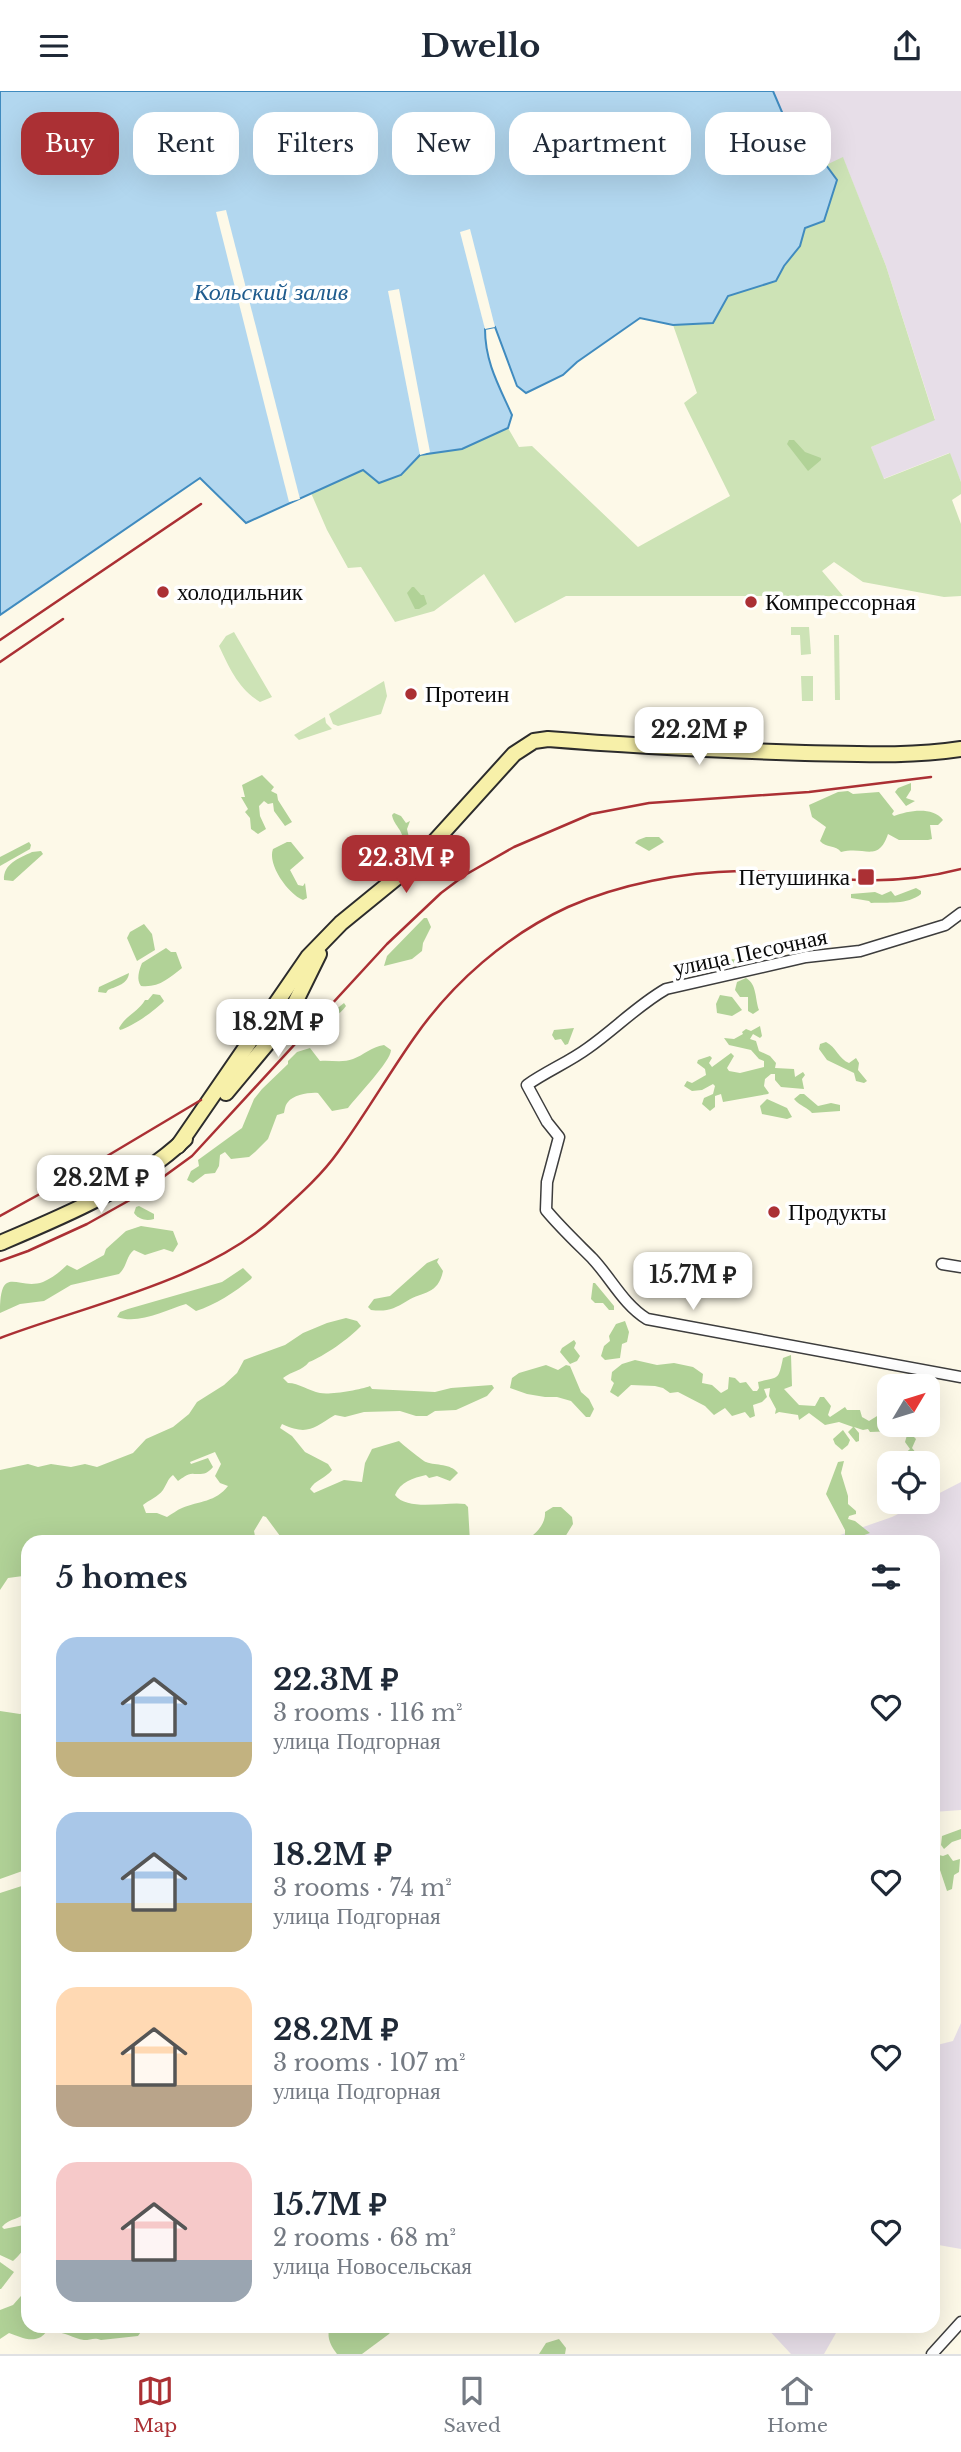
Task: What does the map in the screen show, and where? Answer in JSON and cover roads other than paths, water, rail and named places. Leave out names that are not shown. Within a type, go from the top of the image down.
[{"type":"main road","points":[[0,1243],[106,1193],[156,1165],[178,1146],[308,957],[341,923],[417,861],[514,754],[534,741],[548,739],[683,750],[859,754],[934,753],[961,749]]},
{"type":"street","name":"улица Песочная","points":[[961,913],[945,925],[860,951],[806,957],[666,989],[646,1000],[627,1019],[585,1050],[527,1085],[547,1122],[559,1137],[547,1182],[546,1210],[592,1258],[631,1308],[646,1319],[961,1377]]},
{"type":"street","points":[[942,1264],[961,1267]]},
{"type":"street","points":[[932,2354],[961,2322]]},
{"type":"water","name":"Кольский залив","points":[[0,91],[773,91],[782,112],[705,112],[705,175],[831,175],[831,172],[837,180],[824,221],[805,228],[800,246],[776,281],[728,296],[713,323],[673,325],[640,318],[577,362],[563,375],[526,393],[517,386],[495,327],[485,329],[490,363],[512,415],[508,428],[462,449],[420,455],[401,475],[379,483],[363,470],[246,523],[200,478],[0,615]]},
{"type":"railway","points":[[0,640],[201,504]]},
{"type":"railway","points":[[0,662],[63,619]]},
{"type":"railway","points":[[0,1261],[87,1224],[137,1196],[192,1156],[387,944],[441,893],[465,875],[514,847],[591,814],[649,803],[809,792],[931,777]]},
{"type":"railway","points":[[0,1338],[181,1275],[247,1239],[292,1202],[331,1161],[414,1038],[446,998],[482,962],[545,918],[609,892],[696,874],[756,871],[834,879],[877,880],[913,878],[961,869]]},
{"type":"railway","points":[[0,1216],[201,1100]]},
{"type":"place","name":"холодильник","points":[[163,592]]},
{"type":"place","name":"Компрессорная","points":[[751,602]]},
{"type":"place","name":"Протеин","points":[[411,694]]},
{"type":"place","name":"Петушинка","points":[[866,877]]},
{"type":"place","name":"Продукты","points":[[774,1212]]}]
